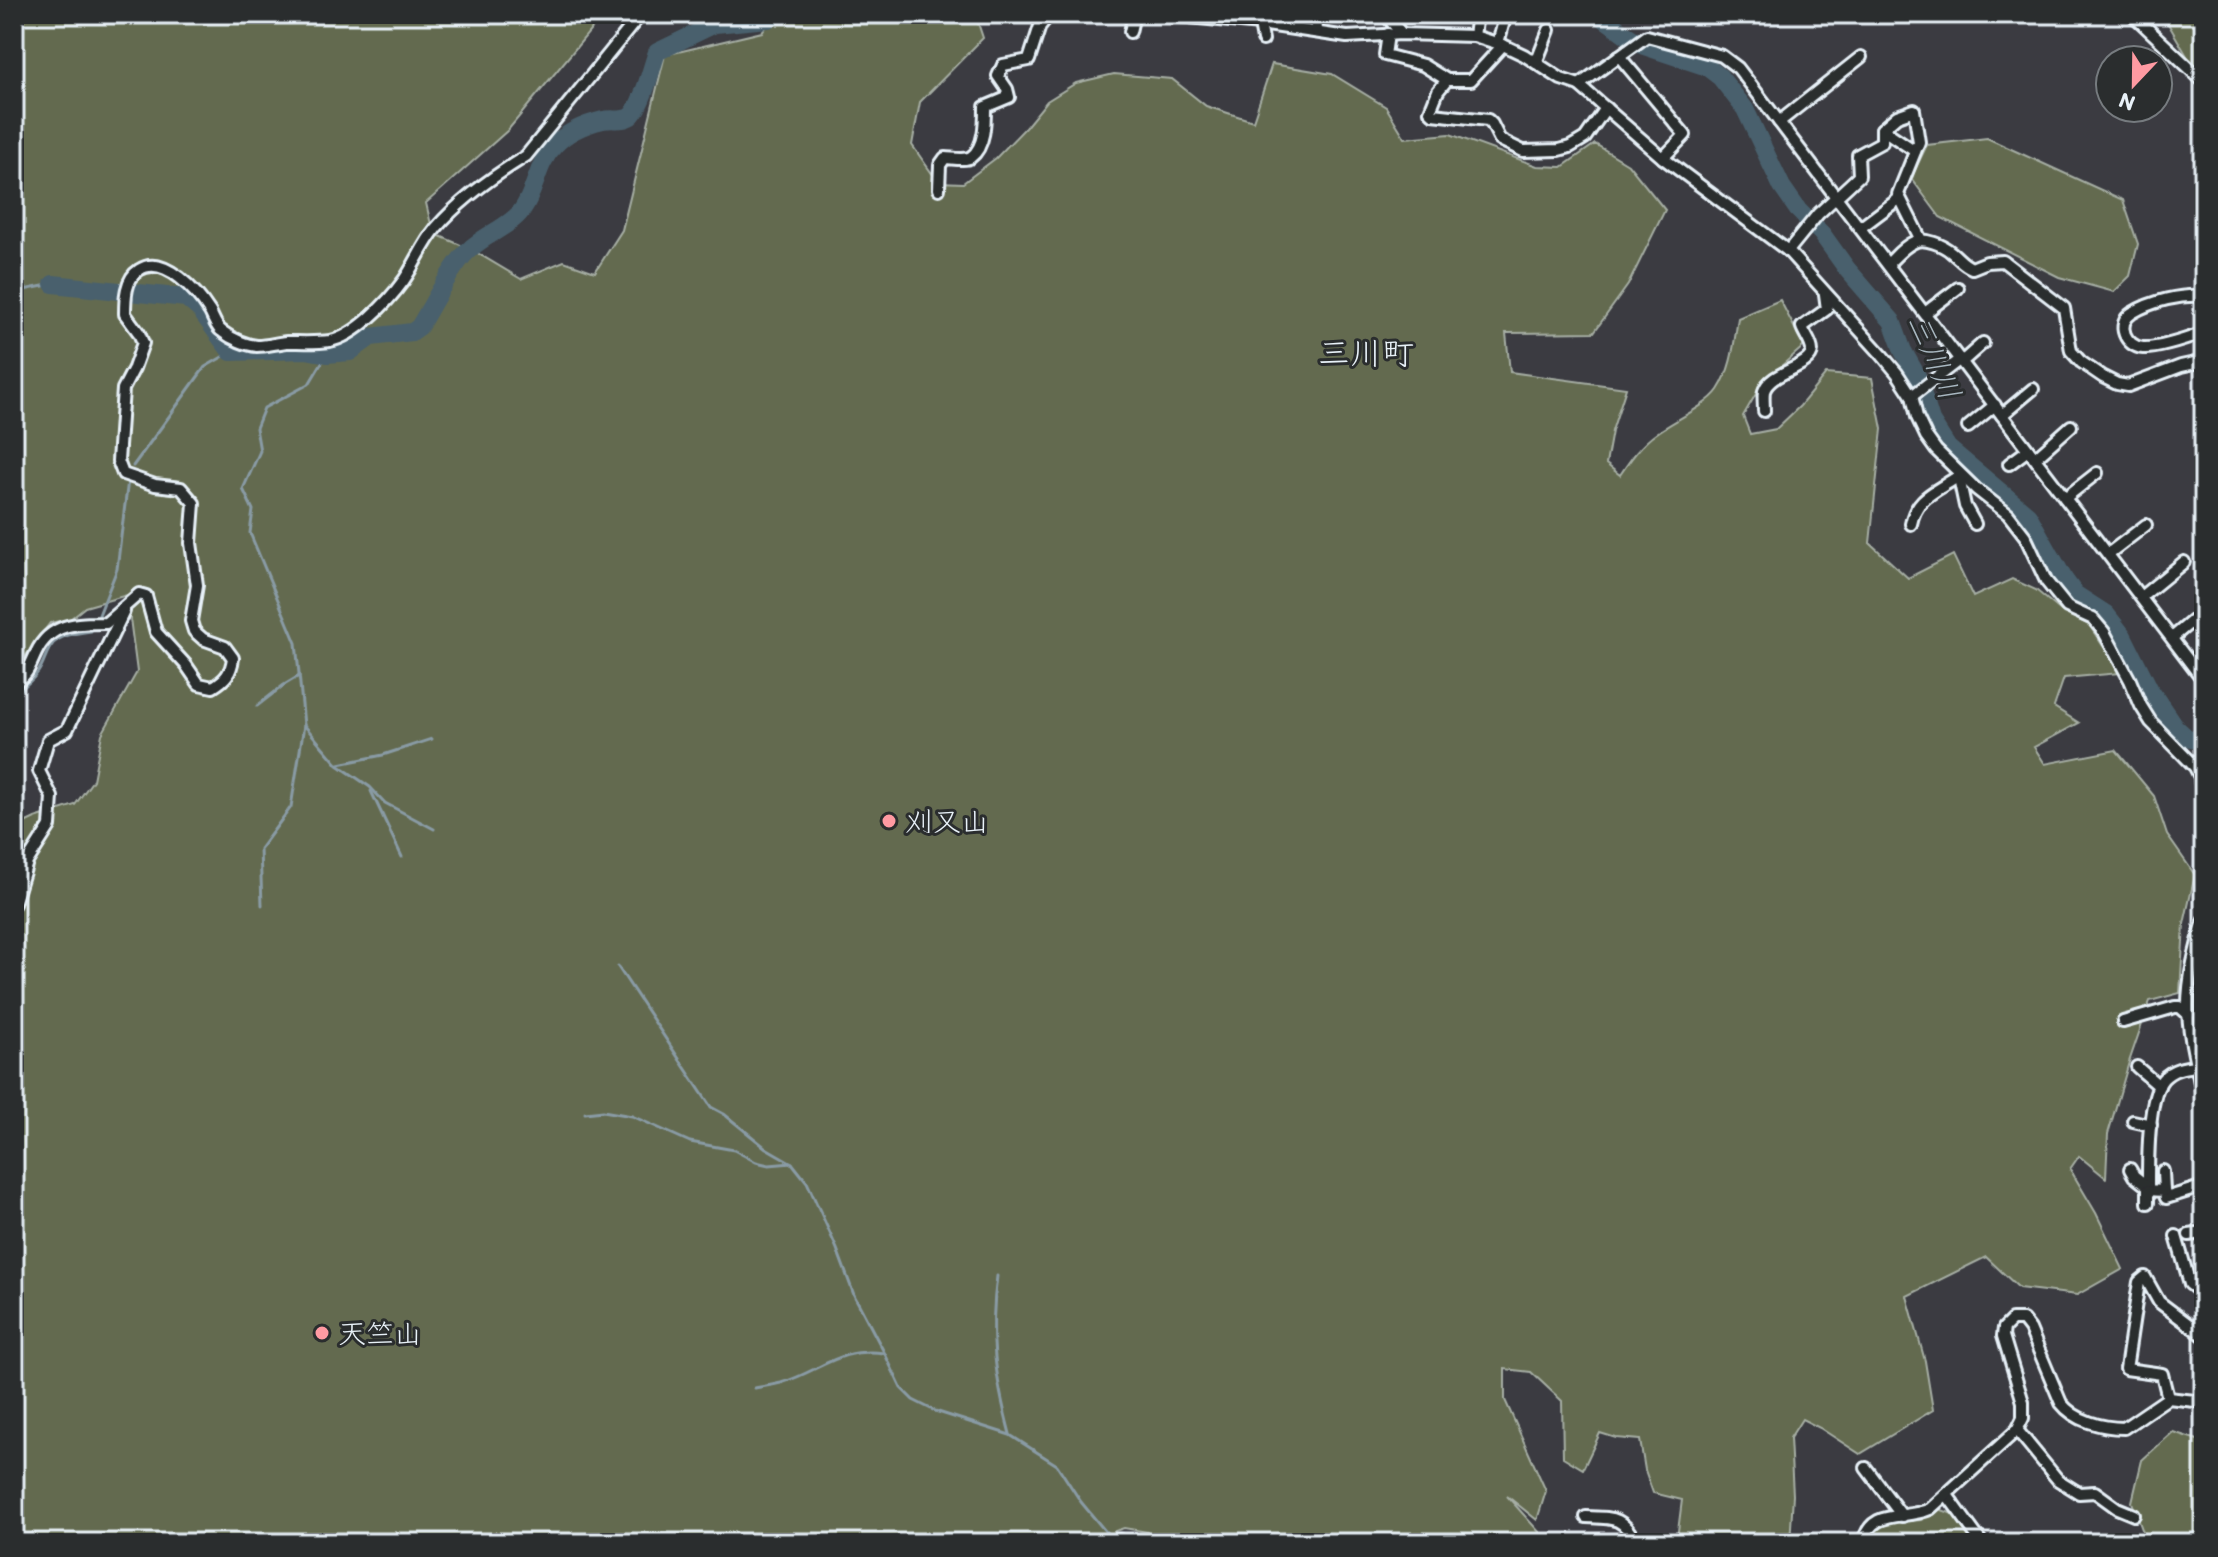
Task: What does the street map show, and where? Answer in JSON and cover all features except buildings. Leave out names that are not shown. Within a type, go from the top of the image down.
[{"type":"street","points":[[14,683],[25,677],[39,646],[54,629],[83,623],[106,623],[139,594],[146,596],[156,632],[199,684],[213,687],[231,672],[233,658],[225,647],[203,639],[194,631],[191,621],[197,585],[191,543],[194,503],[181,488],[155,485],[123,474],[118,461],[123,389],[143,343],[125,314],[125,303],[128,284],[141,268],[162,266],[175,273],[209,310],[220,331],[256,346],[329,341],[350,334],[404,280],[435,229],[477,191],[526,156],[641,14]]},
{"type":"street","points":[[939,189],[940,165],[945,158],[964,159],[973,154],[984,134],[985,107],[1009,97],[998,76],[999,71],[1003,65],[1029,60],[1040,26],[1050,14]]},
{"type":"street","points":[[1130,32],[1134,14]]},
{"type":"street","points":[[1158,14],[1347,37],[1388,34],[1474,36],[1501,44],[1561,79],[1579,85],[1663,158],[1788,251],[1882,355],[1913,396],[1917,417],[1926,436],[1955,476],[1975,524]]},
{"type":"street","points":[[1316,14],[1317,32]]},
{"type":"street","points":[[1385,14],[1402,34]]},
{"type":"street","points":[[1474,36],[1477,14]]},
{"type":"street","points":[[1388,34],[1385,55],[1423,65],[1447,80],[1471,80],[1501,44],[1506,14]]},
{"type":"street","points":[[2132,14],[2204,82]]},
{"type":"street","points":[[1260,24],[1263,40]]},
{"type":"street","points":[[1536,63],[1549,30]]},
{"type":"street","points":[[1579,85],[1647,36],[1722,56],[1738,68],[2204,679]]},
{"type":"street","points":[[1623,53],[1685,135],[1663,158]]},
{"type":"street","points":[[1779,122],[1861,57]]},
{"type":"street","points":[[1447,80],[1430,105],[1433,114],[1488,120],[1500,140],[1523,151],[1559,150],[1579,143],[1606,108]]},
{"type":"street","points":[[1788,251],[1818,214],[1859,176],[1858,155],[1882,142],[1882,129],[1897,116],[1914,110],[1919,142],[1898,194],[1921,240]]},
{"type":"street","points":[[1882,129],[1915,151]]},
{"type":"street","points":[[1860,228],[1896,201]]},
{"type":"street","points":[[1888,264],[1914,242],[1921,240],[1951,251],[1960,262],[1972,268],[1995,260],[2003,261],[2064,308],[2069,346],[2075,357],[2117,384],[2136,384],[2181,366],[2204,361]]},
{"type":"street","points":[[1925,313],[1958,288]]},
{"type":"street","points":[[1764,411],[1764,394],[1768,384],[1775,377],[1808,360],[1811,346],[1802,327],[1827,309],[1825,294]]},
{"type":"street","points":[[2204,296],[2187,295],[2150,305],[2132,313],[2123,325],[2130,344],[2143,348],[2204,333]]},
{"type":"street","points":[[1913,396],[1983,343]]},
{"type":"street","points":[[2002,415],[2033,389]]},
{"type":"street","points":[[1968,427],[1995,405]]},
{"type":"street","points":[[2009,464],[2031,454],[2071,426]]},
{"type":"street","points":[[2065,498],[2097,473]]},
{"type":"street","points":[[1911,524],[1913,509],[1955,476]]},
{"type":"street","points":[[1955,476],[2008,514],[2025,536],[2046,581],[2067,607],[2093,619],[2104,632],[2151,722],[2195,767],[2200,777],[2204,814]]},
{"type":"street","points":[[2108,554],[2146,525]]},
{"type":"street","points":[[2141,597],[2184,562]]},
{"type":"street","points":[[14,904],[27,862],[50,826],[52,797],[39,771],[48,740],[67,730],[125,608]]},
{"type":"street","points":[[2172,638],[2204,611]]},
{"type":"street","points":[[2204,920],[2189,987],[2191,1042],[2200,1069],[2204,1104]]},
{"type":"street","points":[[2123,1022],[2175,1007],[2180,1007],[2189,1015]]},
{"type":"street","points":[[2137,1067],[2159,1086]]},
{"type":"street","points":[[2148,1203],[2151,1125],[2159,1086],[2174,1070],[2183,1067],[2200,1069]]},
{"type":"street","points":[[2133,1121],[2151,1125]]},
{"type":"street","points":[[2130,1169],[2148,1189],[2164,1191]]},
{"type":"street","points":[[2163,1171],[2166,1198],[2204,1186]]},
{"type":"street","points":[[2189,1235],[2204,1233]]},
{"type":"street","points":[[2176,1236],[2190,1284],[2204,1295]]},
{"type":"street","points":[[2168,1398],[2162,1374],[2126,1369],[2139,1282],[2145,1277],[2159,1302],[2204,1336]]},
{"type":"street","points":[[1863,1543],[1867,1529],[1874,1522],[1884,1517],[1916,1514],[1930,1509],[2017,1430],[2023,1418],[2023,1402],[2003,1336],[2007,1322],[2017,1318],[2030,1329],[2061,1403],[2075,1415],[2101,1426],[2124,1428],[2168,1398],[2204,1402]]},
{"type":"street","points":[[2017,1430],[2058,1480],[2079,1493],[2095,1492],[2117,1508],[2134,1515]]},
{"type":"street","points":[[1866,1468],[1902,1516]]},
{"type":"street","points":[[1947,1495],[1982,1543]]},
{"type":"street","points":[[1586,1517],[1616,1518],[1627,1527],[1636,1543]]},
{"type":"green space","points":[[14,14],[604,14],[508,130],[426,203],[433,233],[472,250],[521,279],[564,261],[595,272],[622,230],[665,55],[762,32],[773,14],[975,14],[983,38],[920,102],[912,145],[938,182],[963,183],[996,158],[1047,101],[1076,83],[1114,74],[1172,79],[1206,106],[1253,121],[1272,64],[1332,74],[1386,107],[1405,138],[1450,134],[1537,166],[1562,167],[1595,144],[1628,164],[1665,210],[1628,285],[1594,332],[1506,333],[1510,372],[1626,388],[1612,431],[1606,464],[1620,475],[1651,437],[1698,407],[1718,390],[1729,365],[1738,318],[1780,300],[1804,346],[1763,382],[1743,416],[1750,434],[1776,429],[1826,374],[1872,378],[1882,429],[1870,543],[1908,578],[1953,555],[1973,597],[2012,579],[2036,590],[2061,611],[2089,625],[2121,673],[2064,678],[2054,707],[2079,723],[2034,747],[2045,764],[2116,750],[2154,796],[2167,835],[2195,875],[2184,924],[2180,993],[2150,1001],[2108,1134],[2106,1178],[2079,1156],[2070,1169],[2123,1269],[2077,1295],[2019,1288],[1986,1257],[1907,1296],[1925,1361],[1933,1410],[1860,1454],[1802,1419],[1790,1438],[1793,1495],[1790,1543],[1684,1543],[1677,1539],[1682,1500],[1653,1493],[1640,1440],[1600,1433],[1583,1469],[1563,1457],[1562,1401],[1531,1372],[1505,1369],[1505,1400],[1546,1491],[1537,1520],[1507,1496],[1549,1543],[1153,1543],[1147,1532],[1124,1528],[1115,1531],[1112,1543],[14,1543],[14,828],[75,805],[93,780],[102,734],[137,672],[127,595],[85,607],[70,619],[50,623],[14,671]]},
{"type":"green space","points":[[2160,14],[2204,14],[2204,85],[2166,20]]},
{"type":"green space","points":[[1987,138],[2123,200],[2138,244],[2130,276],[2114,292],[2059,277],[1940,217],[1911,178],[1927,145]]},
{"type":"green space","points":[[2173,1432],[2204,1442],[2204,1543],[2147,1543],[2132,1502],[2142,1460]]},
{"type":"green space","points":[[1939,1509],[1953,1514],[1973,1543],[1870,1543],[1871,1536],[1886,1523],[1921,1520]]},
{"type":"waterway","points":[[53,284],[186,298],[200,310],[231,352],[350,352],[371,337],[412,332],[419,327],[463,257],[522,210],[544,160],[555,145],[584,126],[632,115],[644,93],[657,52],[715,24],[768,19],[776,14]]},
{"type":"waterway","name":"三川川","points":[[1598,14],[1644,46],[1707,67],[1720,77],[1745,109],[1782,187],[1798,210],[1822,234],[1847,269],[1892,321],[1903,351],[1917,376],[1931,421],[1948,448],[2028,515],[2075,594],[2106,614],[2123,636],[2150,690],[2175,727],[2187,738],[2204,742]]},
{"type":"waterway","points":[[14,292],[53,284]]},
{"type":"waterway","points":[[133,466],[205,367],[231,352]]},
{"type":"waterway","points":[[327,354],[309,384],[264,408],[256,428],[260,451],[243,489],[253,510],[250,533],[296,643],[304,725],[338,765],[370,787],[385,803],[434,829]]},
{"type":"waterway","points":[[99,615],[117,569],[128,480]]},
{"type":"waterway","points":[[14,695],[36,675],[55,642],[91,631]]},
{"type":"waterway","points":[[257,706],[299,676]]},
{"type":"waterway","points":[[262,905],[260,849],[291,807],[304,725]]},
{"type":"waterway","points":[[339,764],[383,755],[432,739]]},
{"type":"waterway","points":[[371,791],[402,857]]},
{"type":"waterway","points":[[618,967],[711,1107],[766,1148],[792,1163],[807,1182],[854,1295],[901,1388],[913,1400],[935,1411],[1010,1435],[1057,1465],[1081,1502],[1115,1543]]},
{"type":"waterway","points":[[585,1113],[603,1111],[632,1116],[690,1142],[734,1150],[756,1162],[769,1165],[792,1163]]},
{"type":"waterway","points":[[997,1276],[995,1356],[1010,1434]]},
{"type":"waterway","points":[[755,1388],[781,1383],[854,1353],[884,1353]]},
{"type":"place","name":"刈又山","points":[[889,821]]},
{"type":"place","name":"天竺山","points":[[322,1333]]},
{"type":"district","name":"三川町","points":[[1366,353]]}]
